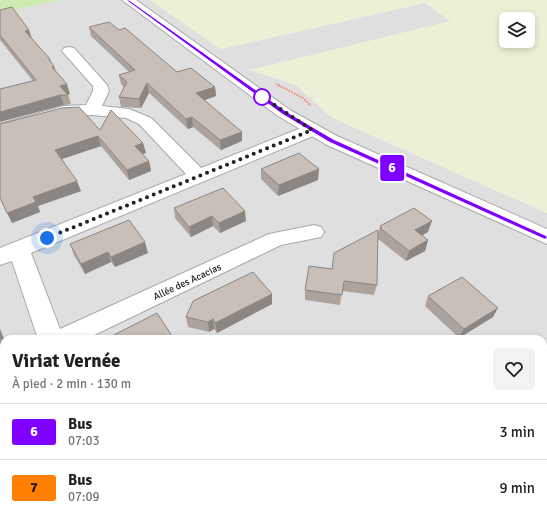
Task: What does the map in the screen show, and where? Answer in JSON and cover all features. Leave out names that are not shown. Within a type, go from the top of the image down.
[{"type":"street","points":[[128,0],[284,113],[312,130],[338,144],[547,238]]},
{"type":"street","points":[[69,51],[100,85],[101,91],[92,110]]},
{"type":"street","points":[[0,129],[54,112],[92,110],[117,112],[145,121],[199,177]]},
{"type":"street","points":[[49,335],[9,253],[312,130]]},
{"type":"street","name":"Allée des Acacias","points":[[71,335],[276,239],[314,232]]},
{"type":"path","points":[[271,82],[279,84],[303,98],[312,107]]},
{"type":"shaded area","points":[[60,0],[150,0],[221,49],[425,3],[451,21],[251,70],[296,85],[330,116],[348,125],[547,213],[547,335],[0,335],[0,13]]},
{"type":"green space","points":[[0,0],[60,0],[0,13]]},
{"type":"green space","points":[[150,0],[547,0],[547,213],[348,125],[330,116],[296,85],[250,70],[451,21],[425,3],[221,49]]},
{"type":"building","points":[[12,7],[29,30],[25,31],[50,59],[49,60],[54,66],[52,67],[67,84],[60,86],[68,95],[60,95],[0,112],[0,89],[36,80],[0,35],[0,10]]},
{"type":"building","points":[[109,22],[119,30],[125,28],[177,72],[191,68],[215,87],[196,93],[242,132],[220,140],[192,117],[186,119],[147,83],[139,99],[119,97],[127,82],[119,75],[135,70],[89,27]]},
{"type":"building","points":[[79,107],[100,130],[111,110],[143,143],[135,146],[149,161],[127,170],[98,136],[55,150],[77,181],[33,197],[36,202],[7,213],[0,198],[0,124],[62,108]]},
{"type":"building","points":[[299,153],[319,169],[279,185],[261,169]]},
{"type":"building","points":[[223,188],[245,211],[219,223],[212,216],[189,227],[174,208]]},
{"type":"building","points":[[414,208],[432,221],[415,230],[428,240],[409,251],[380,228],[382,228],[380,226]]},
{"type":"building","points":[[129,220],[145,242],[111,257],[108,252],[81,264],[70,244]]},
{"type":"building","points":[[378,230],[377,285],[344,281],[342,295],[305,290],[309,266],[332,269],[334,253]]},
{"type":"building","points":[[253,272],[272,294],[215,323],[213,319],[208,322],[186,317],[193,301]]},
{"type":"building","points":[[462,277],[498,308],[464,329],[428,296]]},
{"type":"building","points":[[157,313],[171,335],[114,335]]},
{"type":"bus line","name":"6","points":[[128,0],[284,113],[312,130],[416,179],[547,237]]},
{"type":"route","points":[[47,238],[277,146],[312,130],[284,113],[258,94],[262,97]]}]
